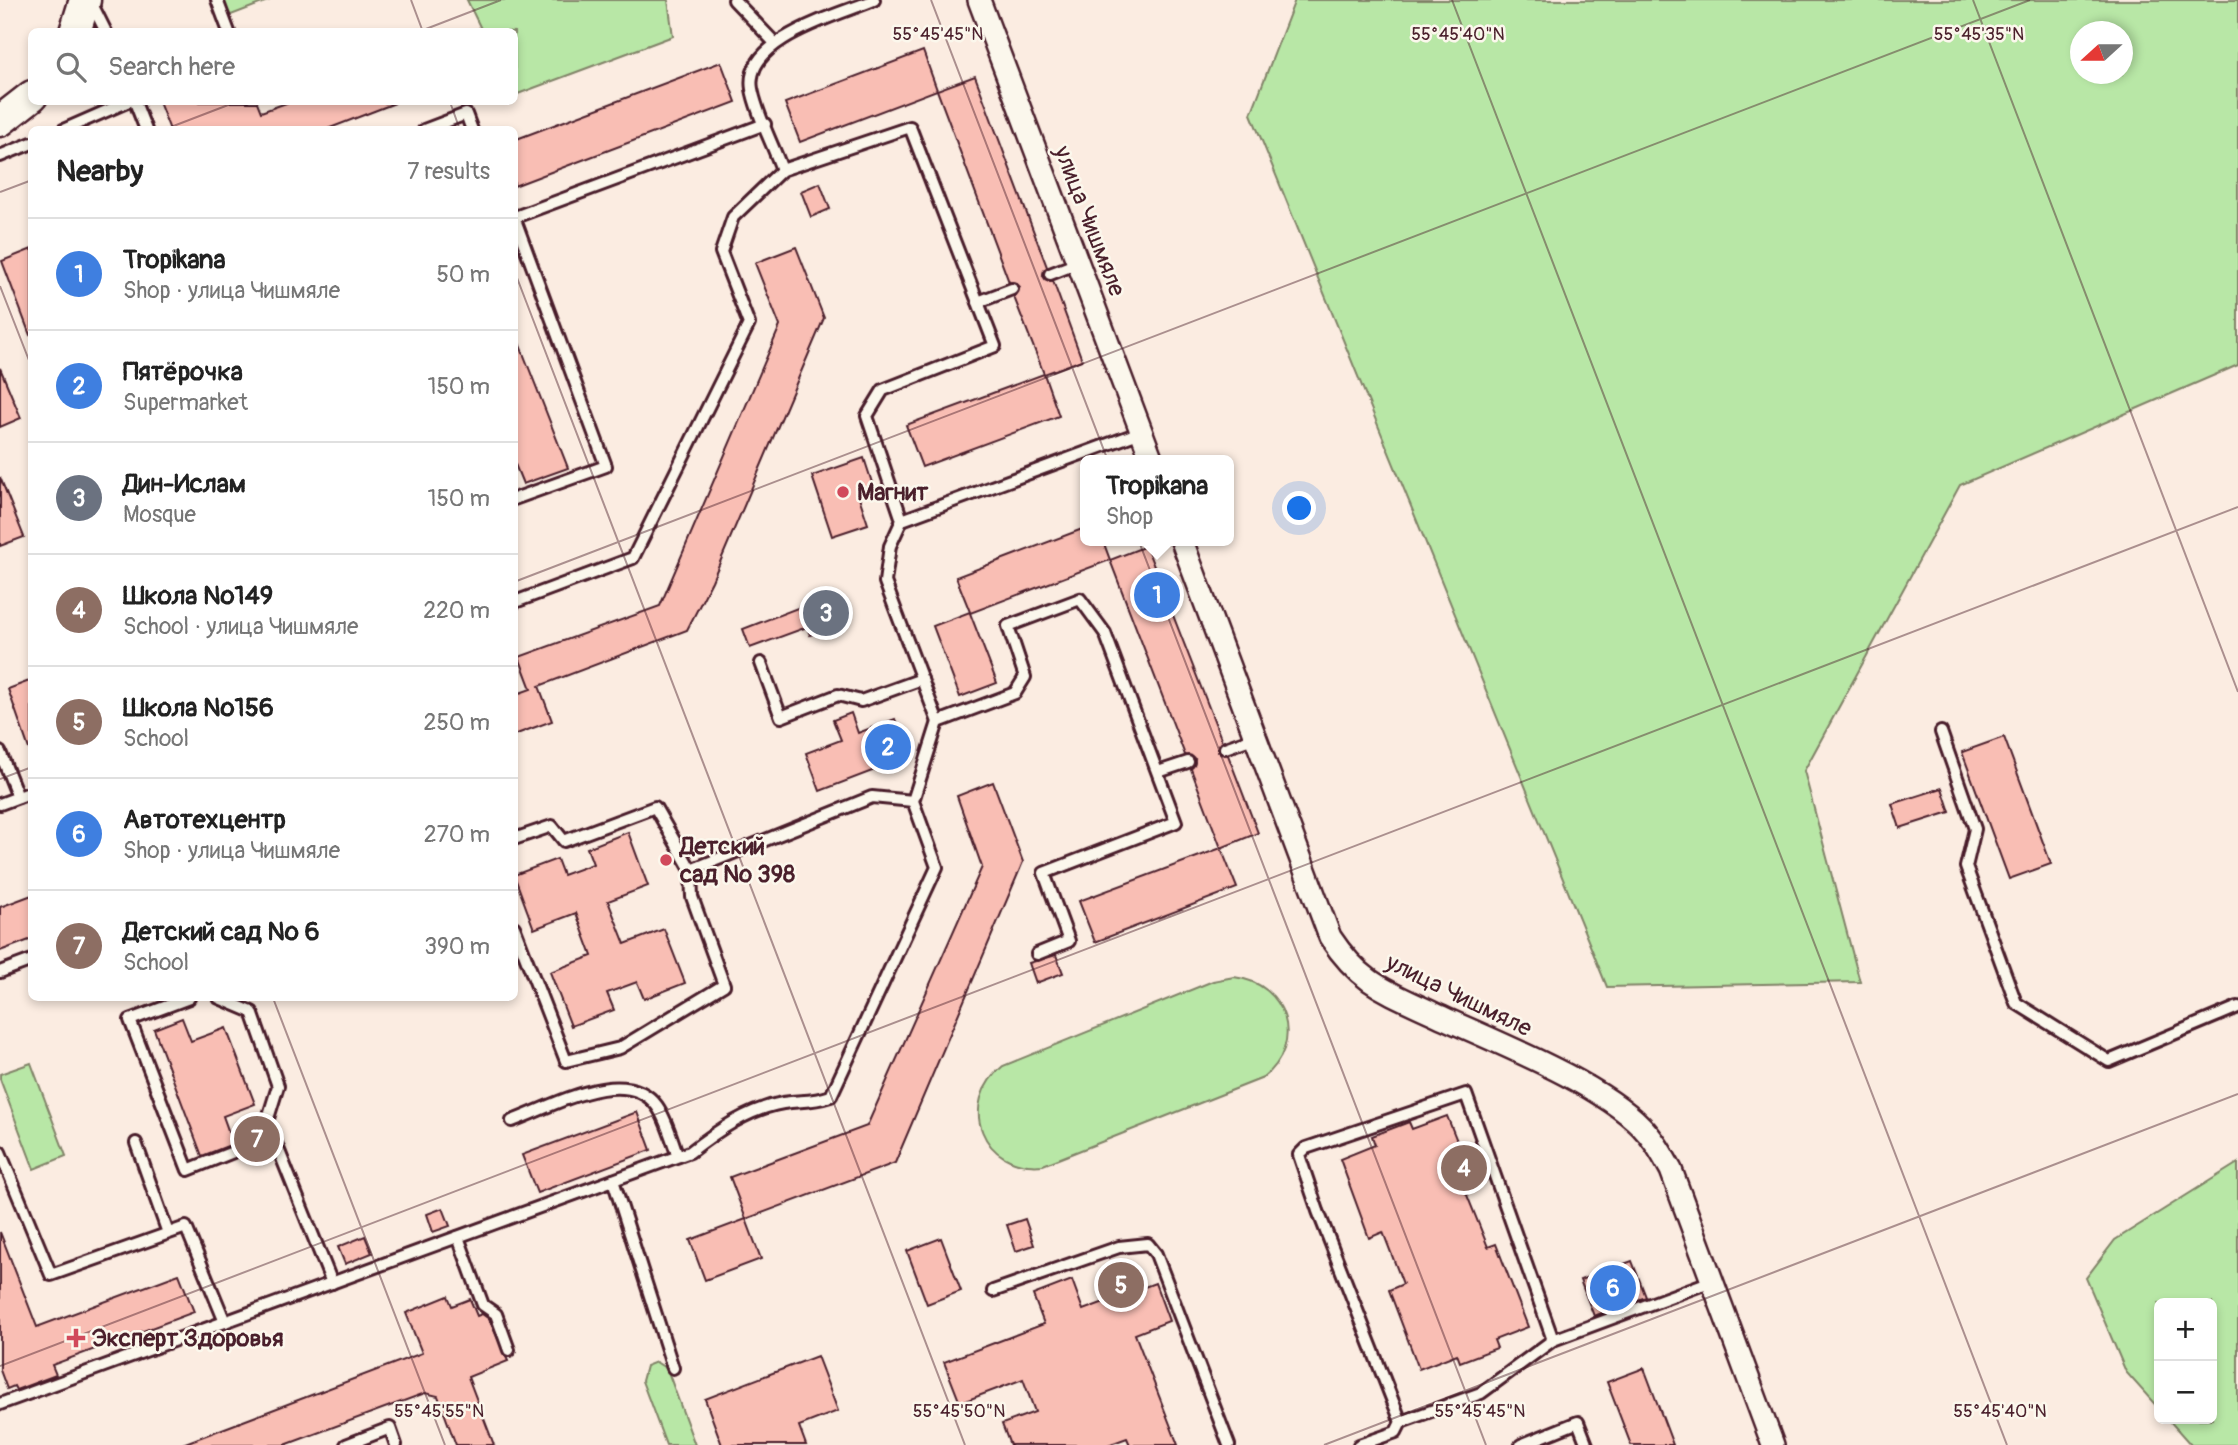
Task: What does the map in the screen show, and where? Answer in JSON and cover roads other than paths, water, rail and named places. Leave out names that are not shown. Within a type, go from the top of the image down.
[{"type":"main road","points":[[77,28],[88,0]]},
{"type":"main road","points":[[0,121],[28,99]]},
{"type":"street","name":"улица Чишмяле","points":[[979,0],[1150,455]]},
{"type":"street","name":"улица Чишмяле","points":[[1184,546],[1330,937],[1347,962],[1370,984],[1539,1063],[1616,1104],[1642,1126],[1657,1144],[1671,1170],[1773,1445]]},
{"type":"lane","points":[[88,0],[104,28]]},
{"type":"lane","points":[[217,0],[228,28]]},
{"type":"lane","points":[[734,0],[774,42]]},
{"type":"lane","points":[[782,170],[751,87],[757,59],[774,42],[874,0]]},
{"type":"lane","points":[[72,126],[120,105]]},
{"type":"lane","points":[[136,105],[144,126]]},
{"type":"lane","points":[[434,126],[466,114],[470,126]]},
{"type":"lane","points":[[518,216],[765,124]]},
{"type":"lane","points":[[0,1404],[690,1152],[724,1126],[782,1103],[808,1104],[831,1096],[937,867],[913,801],[938,722],[885,582],[890,546],[902,520],[867,416],[883,390],[995,346],[910,127],[782,170],[733,217],[721,252],[749,324],[633,558],[518,601]]},
{"type":"lane","points":[[0,156],[28,145]]},
{"type":"lane","points":[[518,225],[606,466],[518,498]]},
{"type":"lane","points":[[1050,274],[1078,263]]},
{"type":"lane","points":[[978,302],[1012,289]]},
{"type":"lane","points":[[902,520],[1141,432]]},
{"type":"lane","points":[[938,722],[1015,693],[1025,677],[1008,626],[1080,599],[1105,633],[1176,821],[1044,873],[1069,941],[1037,954]]},
{"type":"lane","points":[[761,663],[781,717],[838,695],[861,701],[922,679]]},
{"type":"lane","points":[[1941,732],[1975,829],[1966,867],[2015,1003],[2109,1061],[2238,1007]]},
{"type":"lane","points":[[1225,748],[1255,737]]},
{"type":"lane","points":[[0,752],[18,797]]},
{"type":"lane","points":[[1158,772],[1188,762]]},
{"type":"lane","points":[[0,804],[28,793]]},
{"type":"lane","points":[[691,870],[872,797],[913,801]]},
{"type":"lane","points":[[518,838],[552,826],[565,841],[655,807],[691,870],[692,897],[724,985],[620,1048],[566,1061],[518,938]]},
{"type":"lane","points":[[0,972],[28,962]]},
{"type":"lane","points":[[182,1001],[130,1020],[188,1170],[273,1136],[332,1283]]},
{"type":"lane","points":[[226,1001],[252,1012],[278,1086],[261,1141]]},
{"type":"lane","points":[[512,1121],[586,1093],[625,1085],[649,1096],[659,1108],[678,1156]]},
{"type":"lane","points":[[1401,1422],[1318,1211],[1299,1155],[1306,1148],[1466,1094],[1553,1340]]},
{"type":"lane","points":[[136,1143],[168,1233]]},
{"type":"lane","points":[[0,1152],[51,1275],[186,1227],[225,1322]]},
{"type":"lane","points":[[613,1180],[673,1368]]},
{"type":"lane","points":[[458,1237],[483,1305],[496,1314],[509,1350]]},
{"type":"lane","points":[[993,1291],[1119,1247],[1148,1244],[1156,1254],[1229,1445]]},
{"type":"lane","points":[[1359,1445],[1396,1432],[1401,1422],[1481,1393],[1553,1340],[1712,1281]]},
{"type":"lane","points":[[1521,1445],[1578,1422],[1587,1445]]},
{"type":"lane","points":[[346,1445],[390,1428],[396,1445]]},
{"type":"place","name":"Магнит","points":[[843,492]]},
{"type":"place","name":"Tropikana","points":[[1157,595]]},
{"type":"place","name":"Дин-Ислам","points":[[826,613]]},
{"type":"place","name":"Пятёрочка","points":[[888,747]]},
{"type":"place","name":"Детский сад № 398","points":[[666,860]]},
{"type":"place","name":"Детский сад № 6","points":[[257,1139]]},
{"type":"place","name":"Школа №149","points":[[1464,1168]]},
{"type":"place","name":"Школа №156","points":[[1121,1285]]},
{"type":"place","name":"Автотехцентр","points":[[1613,1288]]},
{"type":"place","name":"Эксперт Здоровья","points":[[76,1338]]}]
